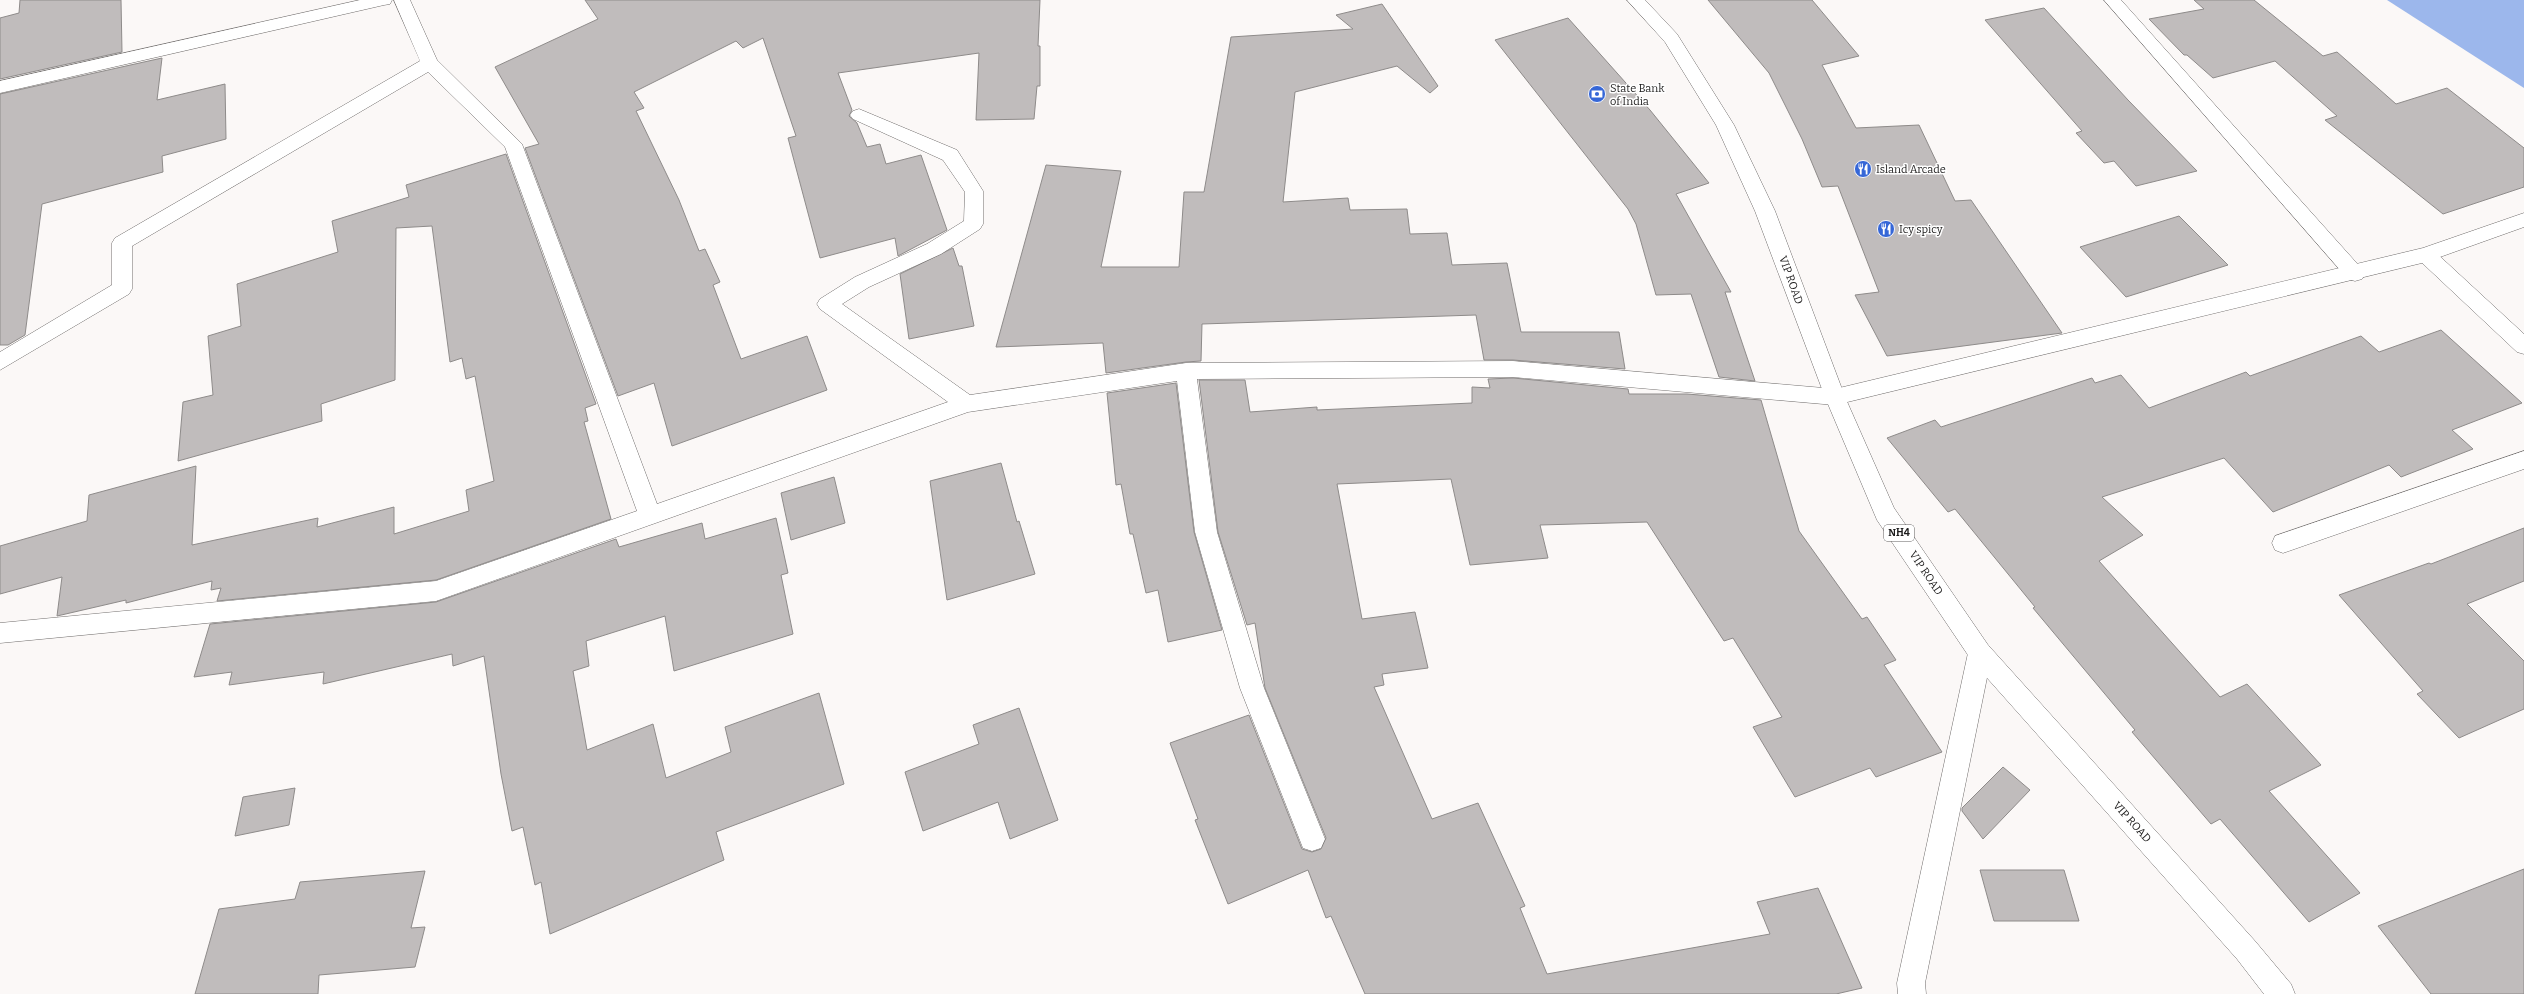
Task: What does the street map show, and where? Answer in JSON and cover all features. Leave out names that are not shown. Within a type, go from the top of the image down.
[{"type":"main road","points":[[0,87],[384,0]]},
{"type":"main road","points":[[402,0],[430,63],[513,144],[650,516]]},
{"type":"main road","name":"VIP ROAD","points":[[1635,0],[1671,38],[1725,125],[1765,211],[1835,398],[1885,513],[1980,653],[2246,950],[2281,994]]},
{"type":"main road","points":[[2112,0],[2355,274]]},
{"type":"main road","points":[[0,362],[122,289],[122,243],[430,63]]},
{"type":"main road","points":[[859,115],[950,155],[974,191],[973,224],[934,249],[862,282],[827,304],[968,404]]},
{"type":"main road","points":[[0,633],[436,591],[968,404],[1186,371],[1513,369],[1835,398],[2355,274],[2426,255],[2524,220]]},
{"type":"main road","points":[[2426,255],[2524,346]]},
{"type":"main road","points":[[1186,371],[1206,532],[1252,688],[1312,839]]},
{"type":"main road","points":[[2284,543],[2524,460]]},
{"type":"main road","points":[[1912,994],[1911,983],[1980,653]]},
{"type":"water","points":[[2387,0],[2524,0],[2524,88]]},
{"type":"building","points":[[20,0],[121,0],[122,52],[0,79],[0,18],[19,13]]},
{"type":"building","points":[[585,0],[1040,0],[1038,46],[1040,46],[1040,86],[1037,86],[1034,119],[976,120],[979,53],[838,73],[852,110],[849,116],[857,123],[867,147],[880,144],[886,164],[921,155],[947,230],[898,256],[895,238],[820,258],[788,138],[796,136],[763,38],[743,48],[736,41],[634,92],[644,108],[636,111],[679,200],[699,251],[705,249],[720,282],[713,285],[741,359],[807,336],[827,390],[672,446],[654,383],[618,396],[525,148],[539,144],[495,67],[598,19]]},
{"type":"building","points":[[1708,0],[1812,0],[1859,56],[1822,65],[1856,128],[1919,125],[1955,201],[1971,200],[2062,333],[1887,356],[1855,295],[1879,292],[1838,186],[1822,187],[1802,139],[1769,73]]},
{"type":"building","points":[[2194,0],[2254,0],[2323,56],[2337,52],[2396,104],[2447,88],[2524,148],[2524,187],[2443,214],[2325,120],[2337,116],[2275,61],[2213,78],[2187,55],[2184,55],[2149,19],[2204,9]]},
{"type":"building","points":[[1382,4],[1438,86],[1430,93],[1397,66],[1295,92],[1283,202],[1348,198],[1350,210],[1407,209],[1410,234],[1447,233],[1452,265],[1507,263],[1521,332],[1619,332],[1625,369],[1513,360],[1484,360],[1476,315],[1202,324],[1201,361],[1106,373],[1103,343],[996,347],[1046,165],[1121,171],[1101,267],[1179,267],[1184,192],[1204,192],[1231,37],[1353,29],[1336,15]]},
{"type":"building","points":[[2044,8],[2128,100],[2197,171],[2136,186],[2114,161],[2104,163],[2076,133],[2082,131],[1985,20]]},
{"type":"building","points":[[1568,18],[1650,110],[1709,183],[1676,194],[1731,292],[1725,292],[1755,381],[1719,377],[1691,294],[1656,295],[1636,224],[1628,209],[1495,40]]},
{"type":"building","points":[[162,58],[157,100],[225,84],[226,139],[162,156],[163,172],[42,204],[25,335],[8,345],[0,345],[0,94]]},
{"type":"building","points":[[506,154],[596,404],[585,408],[588,421],[584,422],[611,519],[436,580],[217,601],[221,588],[211,590],[212,581],[126,603],[126,600],[57,616],[62,577],[0,594],[0,546],[87,521],[89,495],[196,466],[192,545],[318,518],[317,527],[394,507],[394,534],[469,511],[466,490],[494,481],[475,376],[466,379],[462,358],[450,362],[432,226],[396,228],[395,380],[321,404],[322,421],[178,461],[183,402],[213,395],[208,336],[241,326],[237,284],[338,252],[332,221],[409,197],[406,185]]},
{"type":"building","points":[[2179,216],[2228,265],[2126,297],[2080,247]]},
{"type":"building","points":[[953,248],[959,266],[962,266],[974,326],[909,339],[900,274]]},
{"type":"building","points":[[2441,330],[2522,403],[2452,430],[2473,449],[2401,477],[2389,465],[2273,512],[2224,458],[2102,497],[2143,535],[2099,561],[2220,697],[2247,684],[2321,765],[2269,791],[2360,893],[2309,922],[2220,819],[2211,824],[2132,732],[2135,730],[2033,608],[2035,607],[1955,509],[1948,512],[1887,438],[1935,420],[1941,427],[2092,378],[2095,383],[2121,375],[2149,408],[2246,372],[2250,376],[2361,336],[2379,352]]},
{"type":"building","points":[[1513,378],[1628,389],[1629,394],[1687,394],[1761,400],[1799,531],[1862,619],[1867,617],[1896,660],[1884,665],[1942,752],[1876,777],[1870,768],[1795,797],[1753,727],[1782,717],[1733,638],[1724,641],[1647,522],[1540,525],[1548,558],[1470,565],[1451,479],[1337,484],[1362,619],[1415,612],[1428,668],[1382,674],[1384,685],[1374,687],[1432,819],[1478,803],[1525,906],[1520,908],[1547,974],[1770,934],[1757,902],[1818,888],[1862,988],[1836,994],[1365,994],[1331,916],[1326,918],[1308,870],[1228,904],[1195,820],[1198,819],[1170,743],[1249,715],[1302,849],[1312,852],[1321,849],[1326,838],[1265,688],[1255,623],[1247,625],[1218,532],[1199,380],[1245,380],[1250,412],[1317,407],[1317,410],[1472,403],[1472,387],[1490,388],[1488,379]]},
{"type":"building","points":[[1176,383],[1194,532],[1222,630],[1168,642],[1158,590],[1146,593],[1133,534],[1130,534],[1121,484],[1116,485],[1107,393]]},
{"type":"building","points":[[1001,463],[1017,522],[1019,521],[1035,574],[947,600],[930,481]]},
{"type":"building","points":[[834,477],[845,523],[791,540],[781,493]]},
{"type":"building","points":[[776,518],[788,573],[781,575],[793,634],[674,671],[665,616],[586,641],[589,666],[573,671],[587,750],[653,724],[666,778],[731,752],[725,727],[819,693],[844,784],[716,832],[724,860],[550,934],[541,882],[535,885],[523,827],[512,831],[501,774],[484,656],[453,666],[452,654],[323,684],[324,672],[229,685],[232,672],[194,677],[210,624],[436,602],[616,539],[619,547],[702,523],[705,539]]},
{"type":"building","points":[[2524,528],[2524,581],[2467,604],[2524,661],[2524,709],[2459,738],[2417,694],[2423,691],[2339,595],[2429,563],[2431,564]]},
{"type":"building","points":[[1019,708],[1058,820],[1010,839],[998,802],[923,831],[905,772],[979,744],[973,725]]},
{"type":"building","points":[[2003,767],[2030,790],[1983,839],[1962,811],[1962,808]]},
{"type":"building","points":[[295,788],[289,825],[235,836],[243,797]]},
{"type":"building","points":[[2524,869],[2524,994],[2431,994],[2378,926]]},
{"type":"building","points":[[1980,870],[2064,870],[2079,921],[1994,921]]},
{"type":"building","points":[[425,871],[411,928],[425,927],[415,967],[319,975],[318,994],[195,994],[219,909],[295,899],[300,882]]},
{"type":"place","name":"State Bank of India","points":[[1597,94]]},
{"type":"place","name":"Island Arcade","points":[[1863,169]]},
{"type":"place","name":"Icy spicy","points":[[1886,229]]}]
